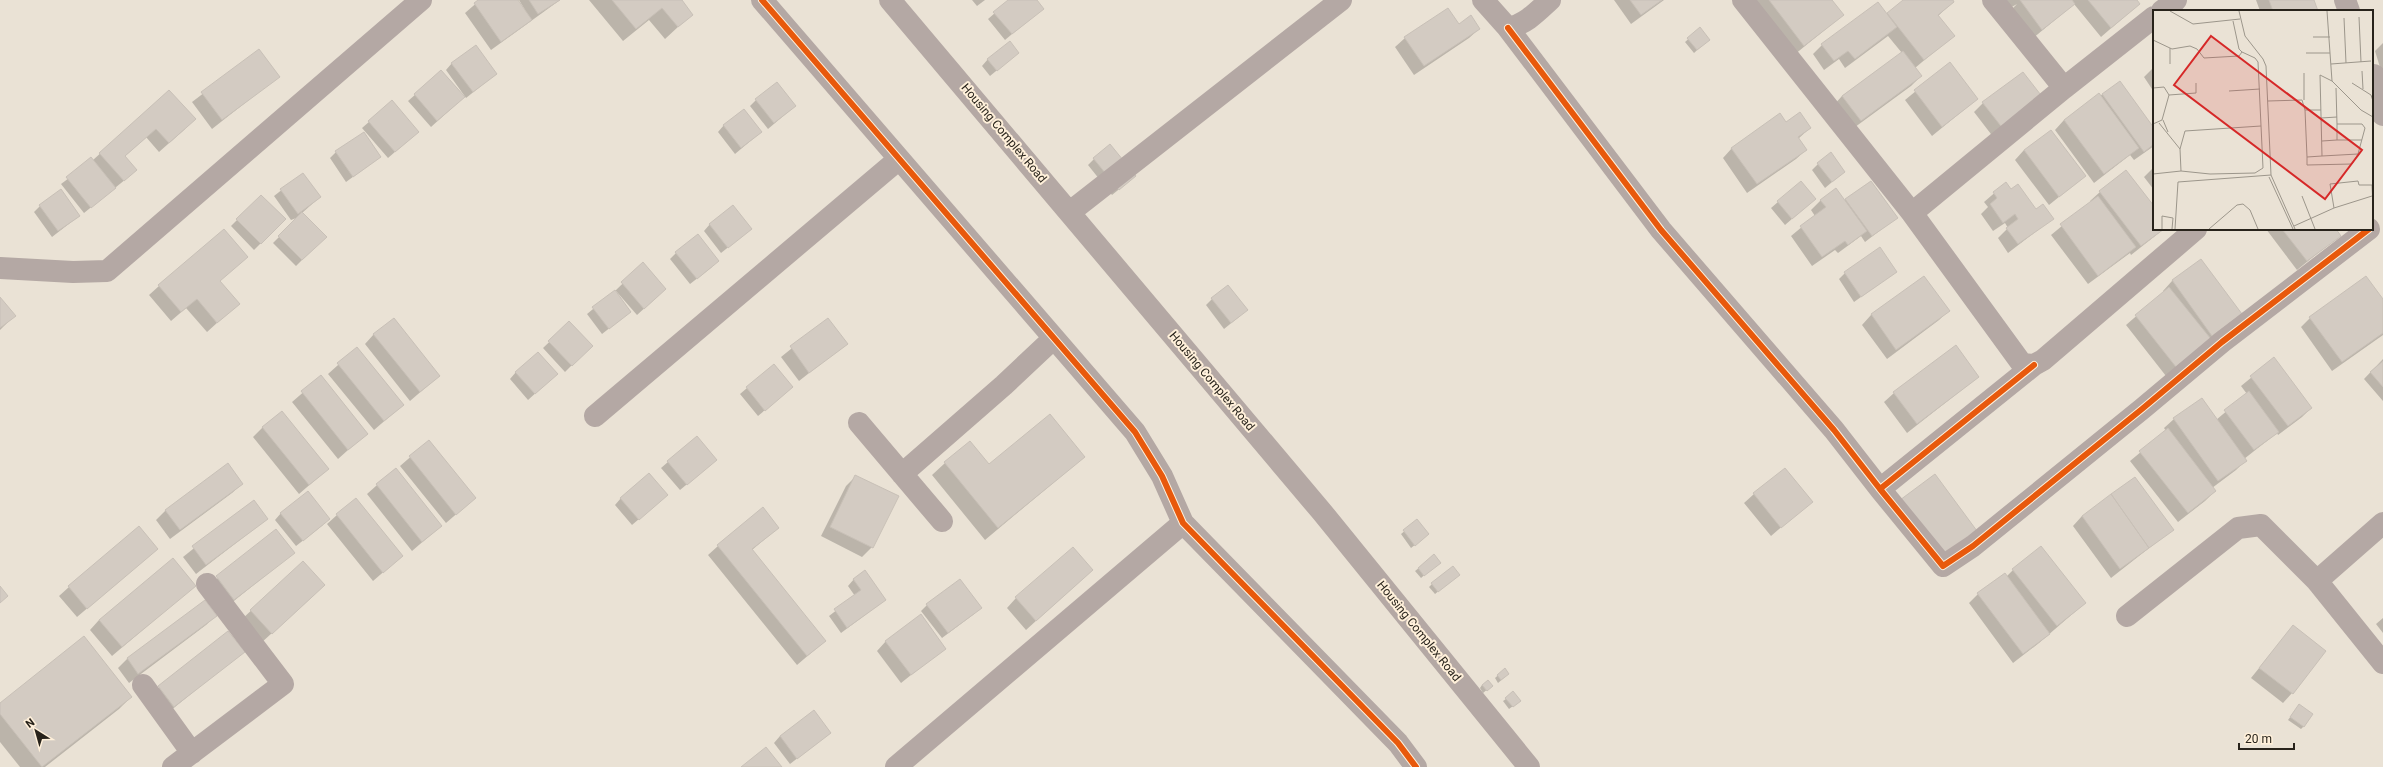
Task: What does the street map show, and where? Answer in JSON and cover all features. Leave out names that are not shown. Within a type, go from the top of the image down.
[{"type":"street","points":[[0,268],[107,271],[421,0]]},
{"type":"street","points":[[762,0],[1134,432],[1162,476],[1183,523],[1301,646],[1398,743],[1416,767]]},
{"type":"street","name":"Housing Complex Road","points":[[890,0],[1322,512],[1529,767]]},
{"type":"street","points":[[1070,212],[1341,0]]},
{"type":"street","points":[[1483,0],[1508,28],[1661,230],[1834,430],[1880,490],[1943,566],[1973,546],[2222,342],[2368,230]]},
{"type":"street","points":[[1508,28],[1518,26],[1530,18],[1550,0]]},
{"type":"street","points":[[1742,0],[1912,213],[2014,355],[2022,364],[2034,365]]},
{"type":"street","points":[[1993,0],[2064,88]]},
{"type":"street","points":[[2163,10],[2176,0]]},
{"type":"street","points":[[2345,0],[2350,10]]},
{"type":"street","points":[[1912,213],[2064,88],[2153,18]]},
{"type":"street","points":[[2373,79],[2383,115]]},
{"type":"street","points":[[595,416],[899,159]]},
{"type":"street","points":[[2373,225],[2383,218]]},
{"type":"street","points":[[1880,490],[2034,365],[2043,360],[2195,230]]},
{"type":"street","points":[[902,474],[1004,385],[1054,338]]},
{"type":"street","points":[[859,423],[942,521]]},
{"type":"street","points":[[896,767],[1183,523]]},
{"type":"street","points":[[2317,581],[2383,523]]},
{"type":"street","points":[[2126,616],[2238,528],[2262,525],[2317,581],[2383,663]]},
{"type":"street","points":[[173,767],[283,684],[207,584]]},
{"type":"street","points":[[143,685],[192,753]]},
{"type":"building","points":[[478,0],[518,0],[532,20],[501,42],[474,3]]},
{"type":"building","points":[[529,0],[560,0],[538,14]]},
{"type":"building","points":[[612,0],[682,0],[693,15],[678,27],[662,8],[636,29]]},
{"type":"building","points":[[1008,0],[1037,0],[1044,9],[1012,34],[993,12]]},
{"type":"building","points":[[1630,0],[1662,0],[1641,15]]},
{"type":"building","points":[[1769,0],[1832,0],[1844,15],[1804,46]]},
{"type":"building","points":[[1903,0],[1953,0],[1954,2],[1938,15],[1955,36],[1924,60],[1887,13]]},
{"type":"building","points":[[2020,0],[2072,0],[2075,4],[2042,30]]},
{"type":"building","points":[[2088,0],[2137,0],[2140,4],[2111,28]]},
{"type":"building","points":[[2269,0],[2314,0],[2318,10],[2273,10]]},
{"type":"building","points":[[1878,2],[1897,27],[1855,59],[1848,51],[1834,61],[1821,44]]},
{"type":"building","points":[[1448,8],[1459,24],[1471,15],[1480,29],[1424,66],[1404,37]]},
{"type":"building","points":[[1700,27],[1710,40],[1697,50],[1687,38]]},
{"type":"building","points":[[1010,41],[1019,53],[997,71],[987,59]]},
{"type":"building","points":[[476,45],[497,74],[473,92],[451,63]]},
{"type":"building","points":[[259,49],[280,77],[222,120],[201,92]]},
{"type":"building","points":[[1903,51],[1922,76],[1861,121],[1842,96]]},
{"type":"building","points":[[1950,62],[1978,99],[1942,127],[1914,90]]},
{"type":"building","points":[[441,70],[465,97],[437,121],[414,94]]},
{"type":"building","points":[[2023,72],[2044,99],[2004,130],[1982,102]]},
{"type":"building","points":[[2120,81],[2153,127],[2153,145],[2144,152],[2102,94]]},
{"type":"building","points":[[777,82],[796,106],[774,123],[755,99]]},
{"type":"building","points":[[169,90],[196,119],[169,143],[156,129],[125,156],[137,170],[124,181],[99,153]]},
{"type":"building","points":[[2099,93],[2139,148],[2104,174],[2064,120]]},
{"type":"building","points":[[392,100],[419,132],[395,152],[368,121]]},
{"type":"building","points":[[744,109],[762,132],[741,148],[723,125]]},
{"type":"building","points":[[1800,112],[1811,128],[1798,137],[1807,150],[1757,184],[1731,148],[1780,113],[1786,122]]},
{"type":"building","points":[[2051,130],[2086,176],[2059,197],[2024,150]]},
{"type":"building","points":[[364,132],[381,157],[353,177],[335,151]]},
{"type":"building","points":[[1110,144],[1136,176],[1119,190],[1093,158]]},
{"type":"building","points":[[1831,152],[1845,172],[1832,182],[1817,163]]},
{"type":"building","points":[[91,157],[116,188],[91,208],[66,177]]},
{"type":"building","points":[[2126,170],[2153,205],[2153,230],[2163,230],[2141,246],[2099,191]]},
{"type":"building","points":[[303,173],[321,197],[298,214],[280,189]]},
{"type":"building","points":[[1801,181],[1816,199],[1792,219],[1777,201]]},
{"type":"building","points":[[1871,181],[1898,218],[1872,236],[1845,199]]},
{"type":"building","points":[[2006,182],[2011,189],[2018,184],[2036,209],[2043,204],[2054,219],[2018,244],[2006,228],[2018,219],[2015,214],[2003,223],[1990,204],[1997,198],[1993,192]]},
{"type":"building","points":[[1836,188],[1867,231],[1848,245],[1845,241],[1822,257],[1800,226],[1826,207],[1820,200]]},
{"type":"building","points":[[61,189],[80,216],[58,231],[39,205]]},
{"type":"building","points":[[261,195],[286,219],[261,244],[236,219]]},
{"type":"building","points":[[2098,196],[2136,247],[2098,276],[2060,224]]},
{"type":"building","points":[[733,205],[752,229],[728,248],[709,224]]},
{"type":"building","points":[[302,212],[327,237],[302,260],[278,236]]},
{"type":"building","points":[[224,229],[248,257],[220,281],[240,304],[217,323],[197,299],[181,312],[158,285]]},
{"type":"building","points":[[2283,230],[2337,230],[2341,236],[2307,261]]},
{"type":"building","points":[[698,234],[719,261],[697,279],[675,252]]},
{"type":"building","points":[[1880,247],[1897,272],[1861,297],[1844,272]]},
{"type":"building","points":[[2201,259],[2242,314],[2212,336],[2172,280]]},
{"type":"building","points":[[643,262],[666,289],[644,309],[621,282]]},
{"type":"building","points":[[1924,276],[1950,311],[1896,350],[1871,314]]},
{"type":"building","points":[[2366,276],[2383,299],[2383,333],[2342,362],[2309,317]]},
{"type":"building","points":[[1228,285],[1248,310],[1231,323],[1211,298]]},
{"type":"building","points":[[2169,287],[2211,339],[2176,367],[2135,315]]},
{"type":"building","points":[[615,290],[631,312],[609,329],[592,307]]},
{"type":"building","points":[[0,297],[16,316],[0,328]]},
{"type":"building","points":[[394,318],[440,376],[420,392],[373,334]]},
{"type":"building","points":[[828,318],[848,344],[809,373],[790,346]]},
{"type":"building","points":[[569,321],[593,346],[572,366],[548,341]]},
{"type":"building","points":[[1956,345],[1979,377],[1917,424],[1893,392]]},
{"type":"building","points":[[357,347],[404,405],[384,421],[337,363]]},
{"type":"building","points":[[538,352],[558,374],[535,394],[515,372]]},
{"type":"building","points":[[2274,357],[2312,408],[2288,426],[2250,376]]},
{"type":"building","points":[[2383,361],[2383,387],[2370,372]]},
{"type":"building","points":[[774,364],[793,387],[765,411],[746,387]]},
{"type":"building","points":[[321,375],[368,434],[348,450],[301,391]]},
{"type":"building","points":[[2249,391],[2279,432],[2254,450],[2224,410]]},
{"type":"building","points":[[2202,398],[2247,461],[2218,481],[2173,418]]},
{"type":"building","points":[[282,411],[329,469],[309,485],[262,427]]},
{"type":"building","points":[[1050,414],[1085,457],[998,528],[944,462],[970,441],[989,464]]},
{"type":"building","points":[[2168,428],[2216,491],[2188,513],[2139,451]]},
{"type":"building","points":[[697,436],[717,460],[687,485],[667,461]]},
{"type":"building","points":[[429,440],[476,498],[456,515],[409,456]]},
{"type":"building","points":[[228,463],[243,484],[180,530],[165,510]]},
{"type":"building","points":[[396,468],[442,526],[422,542],[376,484]]},
{"type":"building","points":[[1785,468],[1813,502],[1781,528],[1753,493]]},
{"type":"building","points":[[649,473],[668,495],[639,520],[620,498]]},
{"type":"building","points":[[1935,474],[1980,535],[1945,560],[1900,500]]},
{"type":"building","points":[[855,475],[899,496],[873,548],[830,527]]},
{"type":"building","points":[[2135,477],[2174,530],[2149,548],[2111,494]]},
{"type":"building","points":[[308,491],[330,519],[303,541],[280,513]]},
{"type":"building","points":[[2111,494],[2149,548],[2120,569],[2082,516]]},
{"type":"building","points":[[356,498],[403,556],[383,573],[336,514]]},
{"type":"building","points":[[254,500],[268,519],[206,565],[192,546]]},
{"type":"building","points":[[763,507],[779,528],[752,549],[826,641],[807,656],[717,545]]},
{"type":"building","points":[[1417,519],[1429,534],[1415,546],[1403,530]]},
{"type":"building","points":[[139,526],[158,549],[87,609],[68,586]]},
{"type":"building","points":[[276,529],[295,553],[234,600],[216,576]]},
{"type":"building","points":[[2041,546],[2086,603],[2057,626],[2012,569]]},
{"type":"building","points":[[1073,547],[1093,570],[1036,621],[1015,597]]},
{"type":"building","points":[[1434,554],[1441,563],[1424,576],[1418,568]]},
{"type":"building","points":[[173,558],[196,586],[122,647],[99,620]]},
{"type":"building","points":[[303,561],[325,585],[272,634],[250,610]]},
{"type":"building","points":[[1453,566],[1460,575],[1438,592],[1431,583]]},
{"type":"building","points":[[865,570],[886,600],[847,628],[834,609],[861,590],[853,579]]},
{"type":"building","points":[[2005,573],[2050,634],[2023,654],[1977,593]]},
{"type":"building","points":[[960,579],[982,608],[948,633],[926,604]]},
{"type":"building","points":[[0,586],[8,596],[0,603]]},
{"type":"building","points":[[205,600],[217,616],[138,674],[127,658]]},
{"type":"building","points":[[921,614],[946,649],[911,675],[885,641]]},
{"type":"building","points":[[2293,625],[2326,651],[2293,694],[2259,668]]},
{"type":"building","points":[[228,631],[245,652],[174,707],[158,686]]},
{"type":"building","points":[[84,636],[132,697],[42,767],[0,714],[0,703]]},
{"type":"building","points":[[1505,668],[1509,674],[1501,680],[1497,675]]},
{"type":"building","points":[[1488,680],[1493,686],[1487,691],[1482,685]]},
{"type":"building","points":[[1513,691],[1521,701],[1513,707],[1505,698]]},
{"type":"building","points":[[2299,704],[2313,714],[2304,727],[2290,717]]},
{"type":"building","points":[[814,710],[831,733],[797,759],[780,736]]},
{"type":"building","points":[[766,747],[782,767],[741,767]]},
{"type":"cycle path","points":[[762,0],[1135,432],[1162,476],[1183,523],[1398,743],[1416,767]]},
{"type":"cycle path","points":[[1508,28],[1661,230],[1834,430],[1880,489]]},
{"type":"cycle path","points":[[2034,365],[1880,489],[1943,566],[1973,546],[2222,342],[2368,230]]}]
